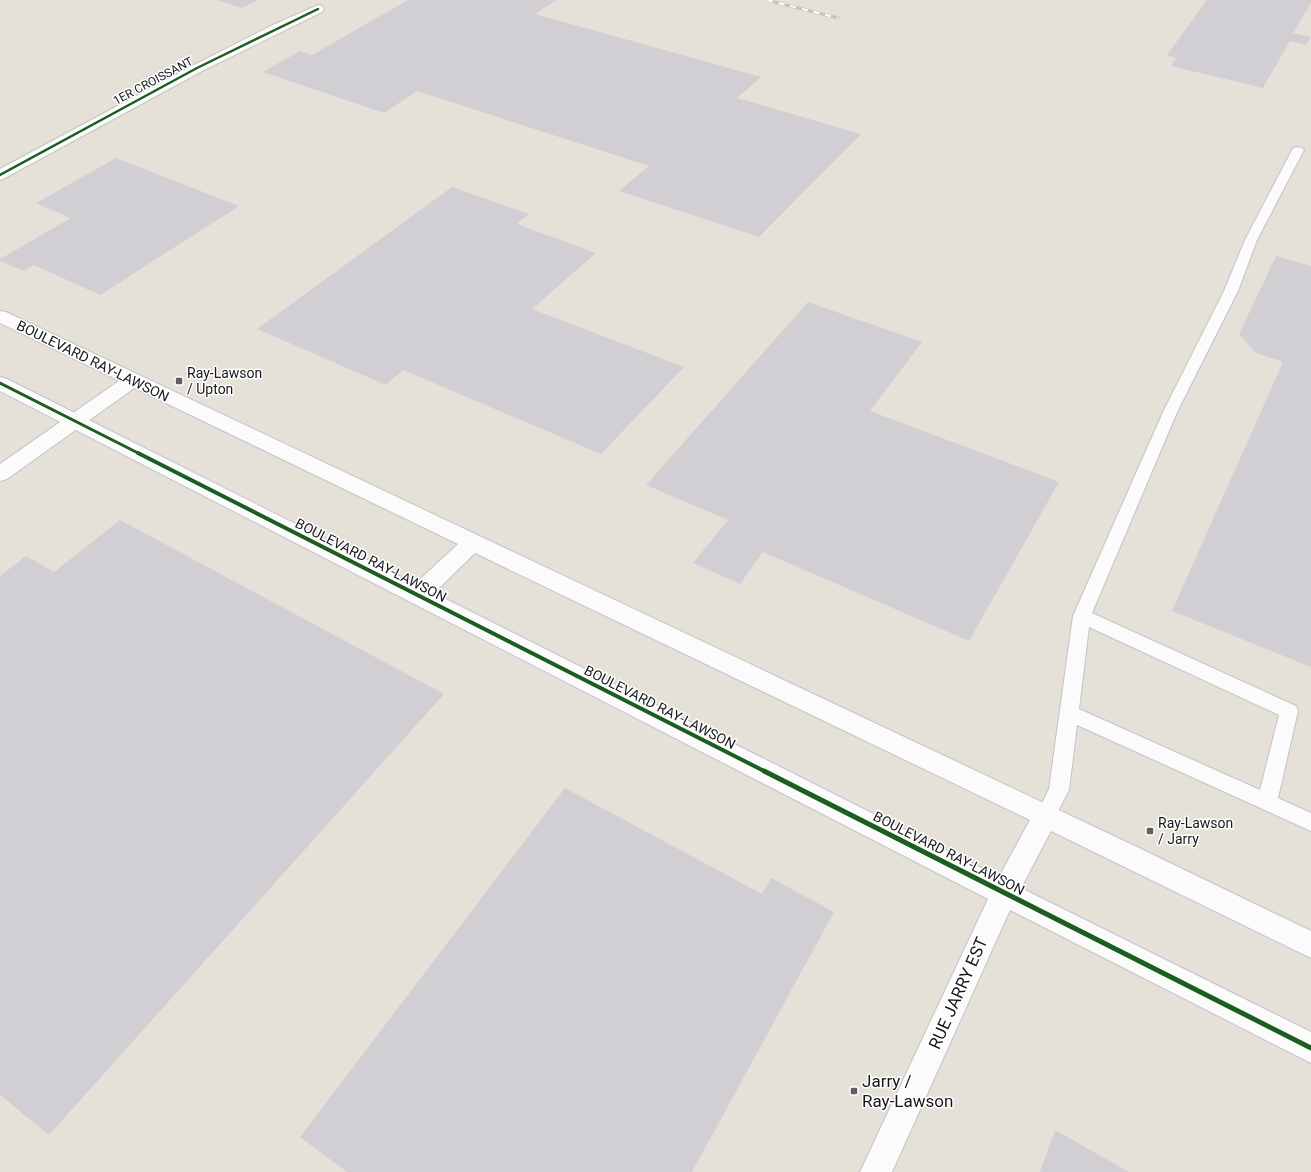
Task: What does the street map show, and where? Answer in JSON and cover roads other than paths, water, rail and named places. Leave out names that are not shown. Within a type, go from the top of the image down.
[{"type":"street","name":"1ER CROISSANT","points":[[0,175],[216,58],[267,32],[318,9]]},
{"type":"street","name":"BOULEVARD RAY-LAWSON","points":[[0,316],[1311,944]]},
{"type":"street","points":[[0,474],[133,380]]},
{"type":"street","name":"BOULEVARD RAY-LAWSON","points":[[0,383],[1004,894],[1311,1048]]},
{"type":"street","points":[[417,596],[472,543]]},
{"type":"street","name":"RUE JARRY EST","points":[[876,1172],[1004,894],[1045,817]]},
{"type":"lane","points":[[1045,817],[1059,790],[1082,616],[1171,410],[1230,291],[1251,240],[1298,150]]},
{"type":"lane","points":[[1082,616],[1289,711],[1267,802]]},
{"type":"lane","points":[[1070,713],[1311,822]]},
{"type":"railway","points":[[767,0],[838,18]]},
{"type":"place","name":"Ray-Lawson / Upton","points":[[179,381]]},
{"type":"place","name":"Ray-Lawson / Jarry","points":[[1150,831]]},
{"type":"place","name":"Jarry / Ray-Lawson","points":[[854,1091]]}]
